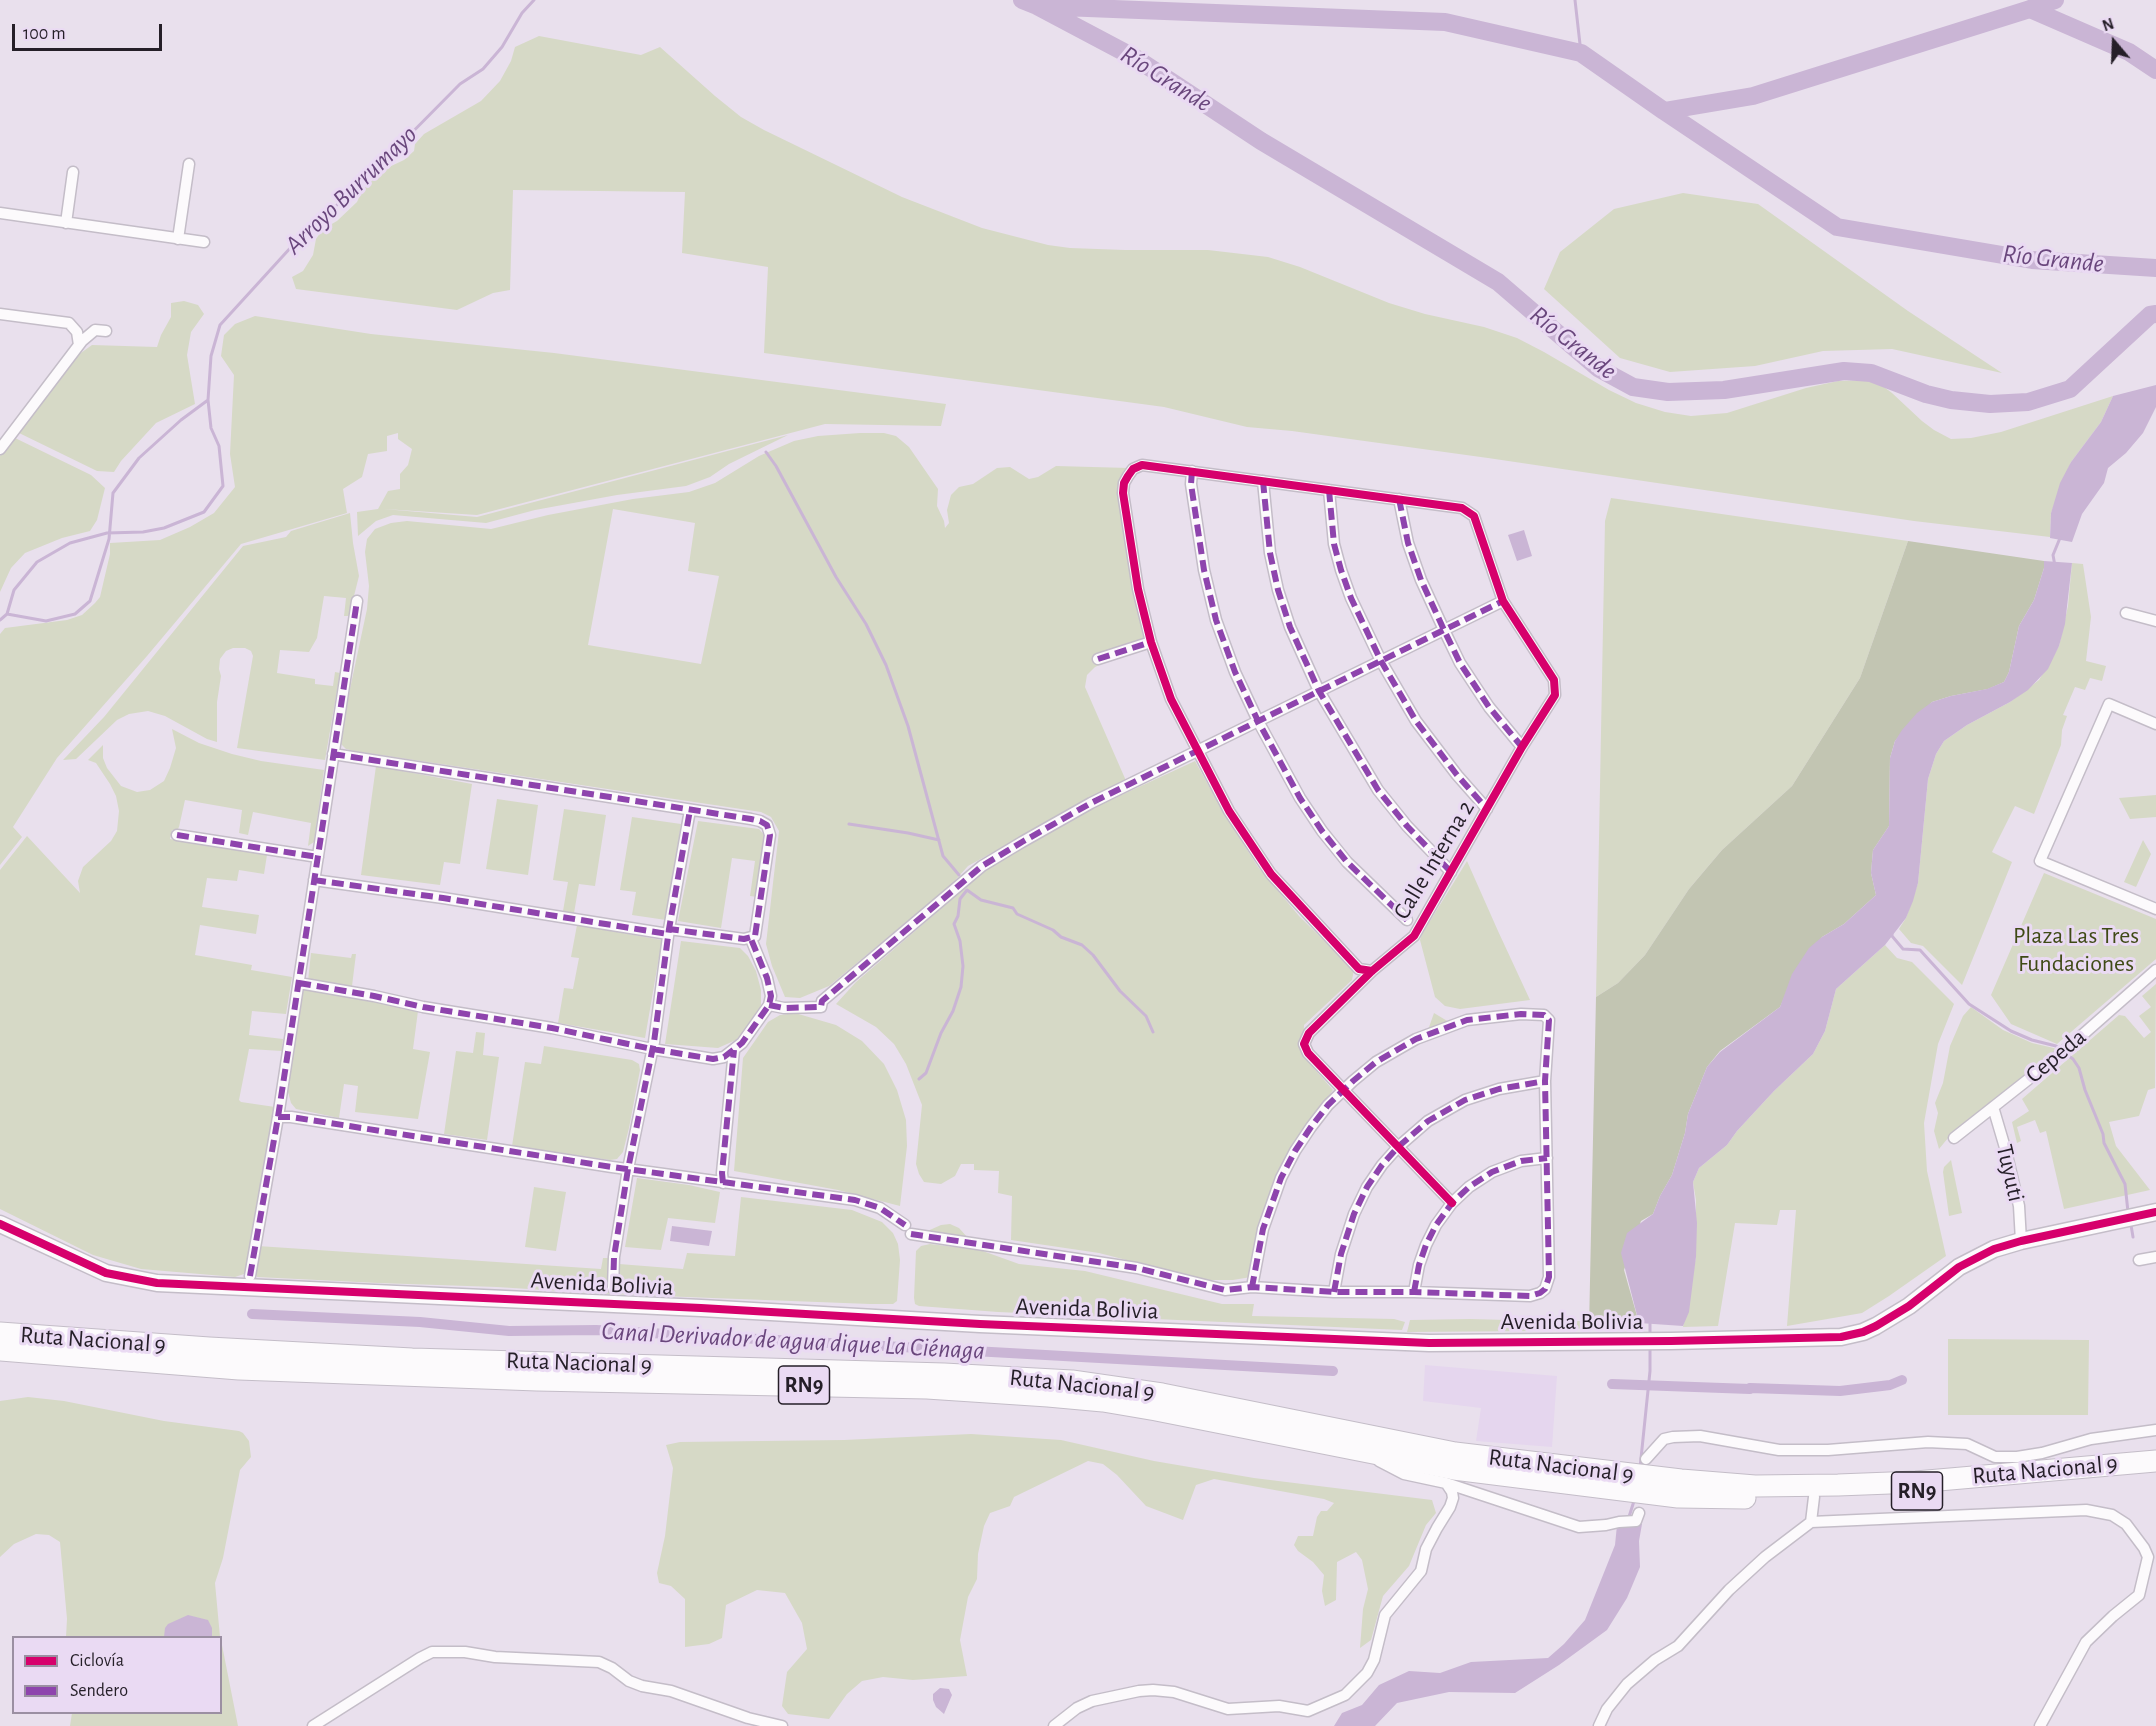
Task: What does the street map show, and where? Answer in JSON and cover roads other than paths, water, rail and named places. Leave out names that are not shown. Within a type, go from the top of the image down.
[{"type":"highway","name":"Ruta Nacional 9","points":[[0,1333],[209,1348],[412,1359],[944,1374],[1072,1381],[1162,1394],[1455,1453],[1603,1479]]},
{"type":"highway","name":"Ruta Nacional 9","points":[[0,1352],[238,1369],[525,1379],[915,1388],[1017,1393],[1103,1401],[1146,1408],[1454,1468],[1603,1479],[1679,1488],[1814,1497],[2156,1475]]},
{"type":"highway","name":"Ruta Nacional 9","points":[[1679,1488],[1916,1482],[2156,1461]]},
{"type":"street","points":[[178,239],[189,164]]},
{"type":"street","points":[[66,223],[73,172]]},
{"type":"street","points":[[0,213],[204,242]]},
{"type":"street","points":[[0,314],[69,323],[77,332],[78,345]]},
{"type":"street","points":[[0,449],[78,345],[95,330],[106,331]]},
{"type":"street","points":[[769,1005],[784,1008],[821,1007],[822,1001],[982,866],[1091,804],[1198,751],[1258,721],[1503,601],[1474,516],[1462,508],[1142,465],[1133,469],[1124,483],[1128,530],[1138,589],[1151,642],[1171,699],[1198,751],[1229,811],[1271,874],[1359,969],[1372,971]]},
{"type":"street","points":[[1192,471],[1191,484],[1203,570],[1216,620],[1235,672],[1258,721],[1300,798],[1322,831],[1347,862],[1407,920]]},
{"type":"street","points":[[1263,481],[1270,553],[1278,590],[1290,627],[1320,691],[1378,790],[1407,826],[1451,872]]},
{"type":"street","points":[[1329,490],[1334,544],[1341,570],[1351,598],[1382,661],[1416,721],[1457,775],[1487,809]]},
{"type":"street","points":[[1399,499],[1408,543],[1421,580],[1460,663],[1489,707],[1522,747]]},
{"type":"street","name":"Calle Interna 2","points":[[1342,1090],[1308,1053],[1304,1044],[1309,1033],[1372,971],[1414,936],[1522,747],[1555,695],[1554,680],[1503,601]]},
{"type":"street","points":[[250,1276],[278,1117],[357,602]]},
{"type":"street","points":[[2126,613],[2156,621]]},
{"type":"street","points":[[1098,659],[1151,642]]},
{"type":"street","points":[[2156,724],[2109,704],[2040,861],[2156,909]]},
{"type":"street","points":[[314,880],[668,932],[751,939],[757,932],[770,835],[767,825],[760,821],[333,754]]},
{"type":"street","points":[[614,1288],[614,1257],[628,1169],[652,1049],[668,932],[690,810]]},
{"type":"street","points":[[177,835],[318,857]]},
{"type":"street","points":[[299,983],[713,1059],[724,1057],[734,1050],[756,1026],[769,1005],[771,996],[767,978],[751,939]]},
{"type":"street","name":"Cepeda","points":[[1954,1138],[2063,1052],[2156,970]]},
{"type":"street","points":[[278,1117],[291,1117],[723,1183],[855,1200],[880,1208],[908,1230],[1126,1266],[1225,1290],[1252,1287],[1334,1292],[1530,1296],[1545,1290],[1549,1277],[1545,1081],[1549,1020],[1544,1014],[1467,1020],[1416,1039],[1376,1062],[1342,1090],[1311,1127],[1281,1178],[1263,1229],[1252,1287]]},
{"type":"street","points":[[723,1183],[722,1173],[734,1050]]},
{"type":"street","points":[[1334,1292],[1341,1254],[1354,1214],[1367,1187],[1398,1147],[1428,1121],[1465,1100],[1499,1089],[1545,1081]]},
{"type":"street","points":[[1342,1090],[1452,1203]]},
{"type":"street","name":"Tuyuti","points":[[1993,1107],[2019,1206],[2021,1240]]},
{"type":"street","points":[[1414,1292],[1419,1265],[1426,1245],[1436,1225],[1452,1203],[1469,1187],[1492,1172],[1521,1161],[1547,1158]]},
{"type":"street","name":"Avenida Bolivia","points":[[0,1224],[106,1273],[157,1283],[1389,1343],[1821,1339],[1856,1334],[1876,1326],[1909,1306],[1975,1257],[2021,1240],[2154,1213]]},
{"type":"street","points":[[2139,1260],[2156,1257]]},
{"type":"street","points":[[1646,1459],[1664,1439],[1673,1437],[1700,1436],[1779,1450],[1828,1450],[1928,1442],[1967,1444],[1995,1457],[2016,1457],[2043,1453],[2091,1439],[2156,1430]]},
{"type":"street","points":[[1363,1452],[1404,1474],[1446,1483],[1579,1527],[1636,1521],[1639,1513]]},
{"type":"street","points":[[1054,1726],[1077,1708],[1092,1701],[1139,1691],[1174,1692],[1228,1709],[1279,1706],[1308,1711],[1345,1695],[1367,1673],[1374,1660],[1385,1615],[1421,1571],[1426,1549],[1450,1507],[1452,1492],[1446,1483]]},
{"type":"street","points":[[1811,1522],[1814,1497]]},
{"type":"street","points":[[1599,1726],[1607,1709],[1627,1684],[1655,1660],[1678,1646],[1765,1557],[1811,1522],[2094,1511],[2112,1515],[2126,1524],[2144,1548],[2152,1554],[2139,1595],[2086,1642],[2040,1726]]},
{"type":"street","points":[[313,1726],[432,1652],[465,1652],[495,1658],[580,1659],[599,1662],[612,1668],[629,1681],[642,1686],[671,1691],[748,1718],[782,1726]]},
{"type":"waterway","name":"Arroyo Burrumayo","points":[[0,620],[7,614],[46,621],[75,614],[90,601],[109,539],[113,493],[139,458],[181,420],[208,400],[211,356],[220,325],[293,245],[372,173],[460,84],[483,69],[502,47],[522,13],[534,0]]},
{"type":"waterway","name":"Río Grande","points":[[1022,0],[1037,6],[1445,22],[1581,53],[1664,111],[1753,96],[2030,9],[2129,52],[2156,70]]},
{"type":"waterway","points":[[1575,0],[1581,53]]},
{"type":"waterway","name":"Río Grande","points":[[2030,9],[2055,0]]},
{"type":"waterway","name":"Río Grande","points":[[1037,6],[1137,59],[1261,141],[1498,282],[1598,368],[1633,387],[1668,392],[1724,390],[1844,371],[1871,373],[1926,394],[1951,400],[1990,404],[2028,402],[2070,389],[2150,315],[2156,314]]},
{"type":"waterway","name":"Río Grande","points":[[1664,111],[1837,227],[2032,260],[2156,268]]},
{"type":"waterway","name":"Arroyo Burrumayo","points":[[7,614],[14,590],[37,562],[70,543],[107,533],[143,532],[164,528],[204,512],[223,486],[219,446],[211,428],[208,400]]},
{"type":"waterway","points":[[766,452],[776,466],[836,577],[866,624],[886,665],[908,726],[943,856],[959,875]]},
{"type":"waterway","points":[[2055,566],[2053,555],[2060,538]]},
{"type":"waterway","points":[[849,824],[939,840]]},
{"type":"waterway","points":[[919,1079],[926,1073],[961,987],[963,966],[960,941],[954,924],[958,916],[960,899],[967,890],[981,900],[1013,908],[1017,914],[1053,930],[1061,937],[1082,945],[1093,955],[1120,991],[1146,1016],[1153,1032]]},
{"type":"waterway","points":[[1892,934],[1903,949],[1920,950],[1969,1004],[2011,1031],[2032,1040],[2056,1046],[2061,1050]]},
{"type":"waterway","points":[[2066,1054],[2079,1068],[2085,1090],[2103,1134],[2104,1143],[2125,1184],[2128,1212]]},
{"type":"waterway","points":[[2131,1225],[2133,1237]]},
{"type":"waterway","name":"Canal Derivador de agua dique La Ciénaga","points":[[252,1314],[420,1322],[509,1331],[596,1330],[1333,1371]]},
{"type":"waterway","points":[[1650,1322],[1650,1336]]},
{"type":"waterway","points":[[1640,1468],[1650,1371],[1650,1346]]},
{"type":"waterway","name":"Canal Derivador de agua dique La Ciénaga","points":[[1750,1388],[1840,1391],[1890,1385],[1902,1380]]},
{"type":"waterway","name":"Canal Derivador de agua dique La Ciénaga","points":[[1612,1384],[1750,1389]]},
{"type":"waterway","points":[[1628,1520],[1634,1501]]},
{"type":"park label","name":"Plaza Las Tres Fundaciones","points":[[2076,950]]}]
